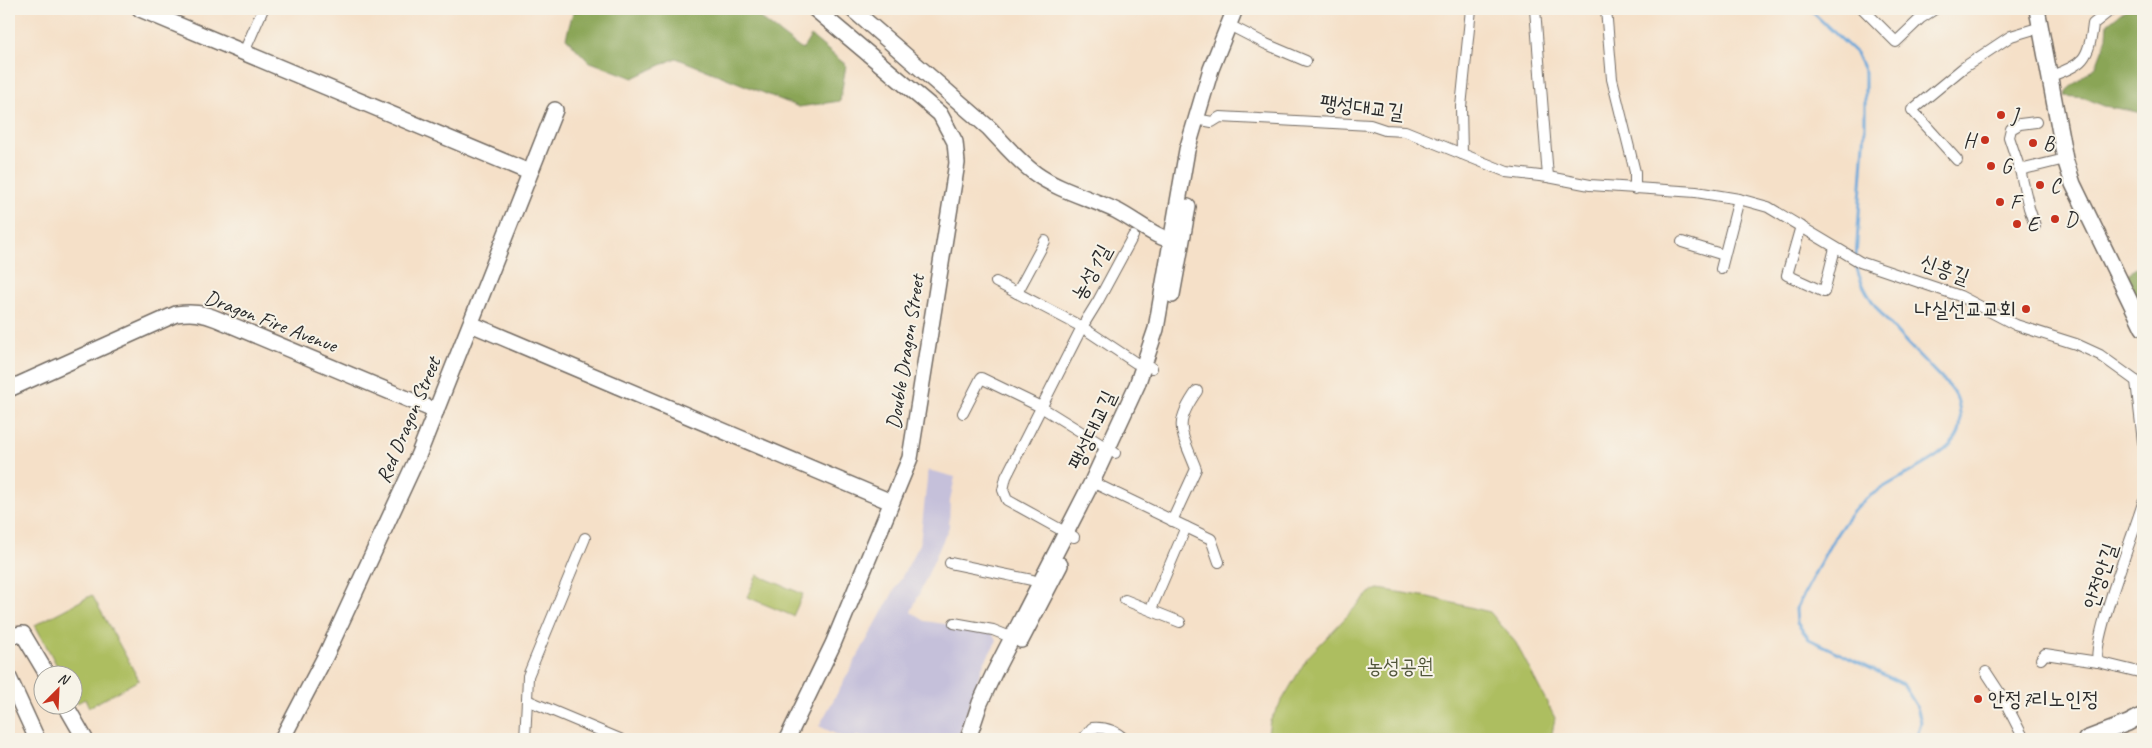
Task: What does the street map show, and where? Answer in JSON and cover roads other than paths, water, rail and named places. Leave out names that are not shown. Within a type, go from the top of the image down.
[{"type":"street","points":[[140,9],[529,172]]},
{"type":"street","points":[[244,52],[263,9]]},
{"type":"street","name":"Double Dragon Street","points":[[787,739],[834,644],[910,458],[956,164],[954,142],[940,114],[815,9]]},
{"type":"street","points":[[852,9],[989,128],[1008,149],[1038,175],[1058,187],[1117,212],[1159,237],[1176,242]]},
{"type":"street","name":"팽성대교길","points":[[968,739],[980,703],[1016,639],[1070,535],[1111,451],[1148,367],[1176,242],[1188,150],[1200,120],[1211,69],[1232,27],[1235,9]]},
{"type":"street","points":[[1244,9],[1232,27],[1306,61]]},
{"type":"street","points":[[1462,154],[1461,107],[1471,9]]},
{"type":"street","points":[[1535,9],[1548,177]]},
{"type":"street","points":[[1606,9],[1612,79],[1635,172],[1635,188]]},
{"type":"street","points":[[1863,9],[1896,42],[1921,18],[1935,9]]},
{"type":"street","points":[[2038,9],[2065,159],[2073,184],[2100,243],[2143,328]]},
{"type":"street","points":[[2050,76],[2070,69],[2085,58],[2091,40],[2093,24],[2112,9]]},
{"type":"street","points":[[1957,160],[1912,110],[1963,68],[2011,36],[2041,27]]},
{"type":"street","name":"Red Dragon Street","points":[[282,739],[326,655],[418,456],[555,110]]},
{"type":"street","name":"팽성대교길","points":[[1200,120],[1212,122],[1220,117],[1370,125],[1385,130],[1405,131],[1507,172],[1590,185],[1696,192],[1739,198]]},
{"type":"street","points":[[2035,226],[2009,137],[2011,128],[2020,124],[2036,122]]},
{"type":"street","points":[[2020,170],[2065,159]]},
{"type":"street","points":[[1721,269],[1739,198]]},
{"type":"street","name":"신흥길","points":[[1739,198],[1768,207],[1857,260],[1960,296],[2016,325],[2076,344],[2100,355],[2140,379]]},
{"type":"street","points":[[1800,226],[1787,276],[1824,292],[1835,248]]},
{"type":"street","name":"농성1길","points":[[1070,535],[1007,500],[1003,488],[1006,477],[1082,327],[1133,236]]},
{"type":"street","points":[[1017,293],[1045,241]]},
{"type":"street","points":[[1682,242],[1724,255]]},
{"type":"street","name":"농성1길","points":[[996,282],[1082,327],[1136,363],[1148,367]]},
{"type":"street","name":"Dragon Fire Avenue","points":[[9,389],[176,314],[190,312],[202,313],[217,318],[436,411]]},
{"type":"street","points":[[471,324],[891,502]]},
{"type":"street","points":[[963,413],[981,378],[1041,407],[1111,451]]},
{"type":"street","points":[[2140,379],[2143,442]]},
{"type":"street","points":[[1172,521],[1196,469],[1180,429],[1184,409],[1197,391]]},
{"type":"street","points":[[1095,483],[1211,539],[1219,562]]},
{"type":"street","name":"안정안길","points":[[2098,662],[2096,656],[2104,623],[2143,503]]},
{"type":"street","points":[[1151,609],[1186,527]]},
{"type":"street","points":[[525,739],[528,676],[585,538]]},
{"type":"street","points":[[950,563],[1044,585]]},
{"type":"street","points":[[1125,600],[1180,622]]},
{"type":"street","points":[[954,623],[993,630],[1016,639],[983,721],[978,739]]},
{"type":"street","points":[[9,636],[23,634],[42,666]]},
{"type":"street","points":[[2041,659],[2045,654],[2098,662],[2143,673]]},
{"type":"street","points":[[1986,672],[2003,698],[2024,739]]},
{"type":"street","points":[[9,678],[37,739]]},
{"type":"street","points":[[527,700],[620,739]]},
{"type":"street","points":[[2086,739],[2136,724],[2143,715]]},
{"type":"street","points":[[72,716],[85,739]]},
{"type":"street","points":[[1083,739],[1092,728],[1102,727],[1118,733],[1124,739]]},
{"type":"waterway","points":[[1809,9],[1856,53],[1865,72],[1865,129],[1856,257]]},
{"type":"waterway","points":[[1856,263],[1867,293],[1888,322],[1952,390],[1958,402],[1961,421],[1960,428],[1953,442],[1942,452],[1869,496],[1849,516],[1824,555],[1796,609],[1797,623],[1809,639],[1903,684],[1917,707],[1921,722],[1916,739]]},
{"type":"place","name":"J","points":[[2001,115]]},
{"type":"place","name":"H","points":[[1985,140]]},
{"type":"place","name":"B","points":[[2033,143]]},
{"type":"place","name":"G","points":[[1991,166]]},
{"type":"place","name":"C","points":[[2040,185]]},
{"type":"place","name":"F","points":[[2000,202]]},
{"type":"place","name":"D","points":[[2055,219]]},
{"type":"place","name":"E","points":[[2017,224]]},
{"type":"place","name":"나실선교교회","points":[[2026,309]]},
{"type":"place","name":"안정7리노인정","points":[[1978,699]]},
{"type":"park label","name":"농성공원","points":[[1400,666]]}]
